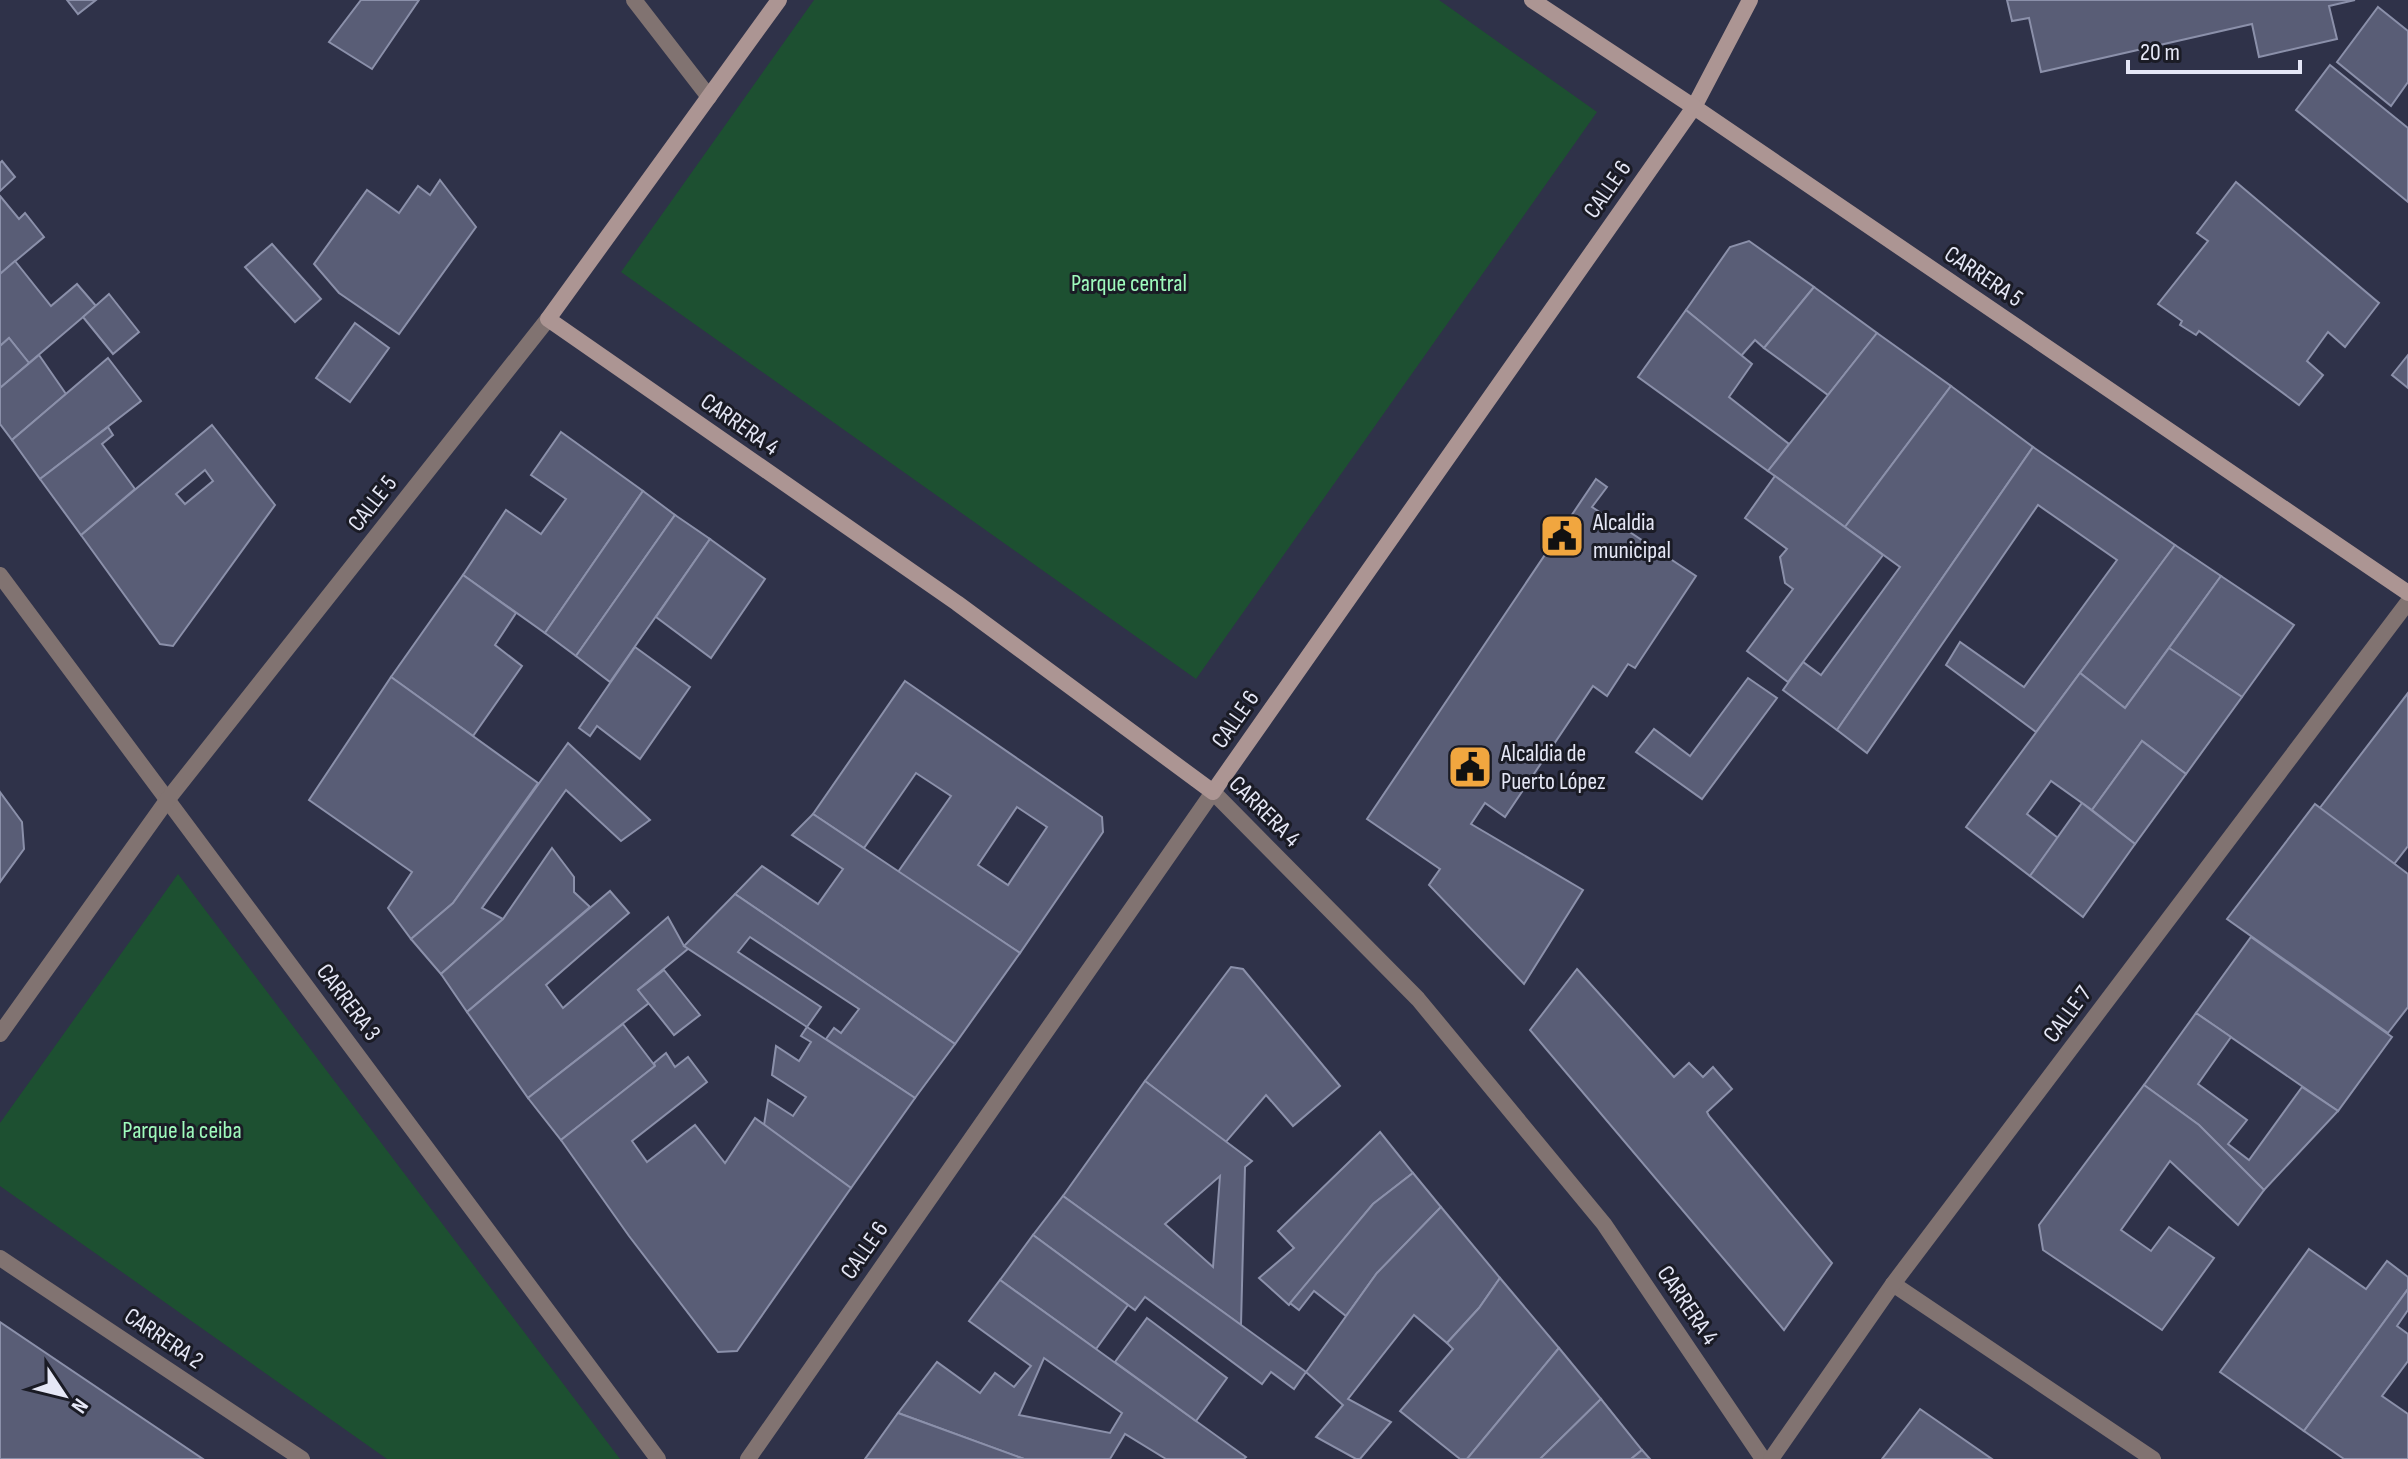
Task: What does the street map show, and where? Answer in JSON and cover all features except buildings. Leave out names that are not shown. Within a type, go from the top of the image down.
[{"type":"street","points":[[634,0],[709,97]]},
{"type":"street","name":"CALLE 5","points":[[0,1034],[168,799],[548,319],[779,0]]},
{"type":"street","name":"CARRERA 5","points":[[1532,0],[2408,593]]},
{"type":"street","name":"CALLE 6","points":[[748,1459],[1694,107],[1750,0]]},
{"type":"street","name":"CARRERA 4","points":[[548,319],[957,603],[1213,792],[1418,999],[1487,1082],[1604,1224],[1763,1459]]},
{"type":"street","name":"CARRERA 3","points":[[0,575],[658,1459]]},
{"type":"street","name":"CALLE 7","points":[[1771,1459],[1893,1284],[2408,602]]},
{"type":"street","name":"CARRERA 2","points":[[0,1258],[302,1459]]},
{"type":"street","points":[[1893,1284],[2153,1459]]},
{"type":"green space","name":"Parque central","points":[[814,0],[1439,0],[1597,112],[1196,679],[621,272]]},
{"type":"green space","name":"Parque la ceiba","points":[[178,874],[620,1459],[387,1459],[0,1186],[0,1123]]},
{"type":"place","name":"Alcaldia municipal","points":[[1562,536]]},
{"type":"place","name":"Alcaldia de Puerto López","points":[[1470,767]]}]
